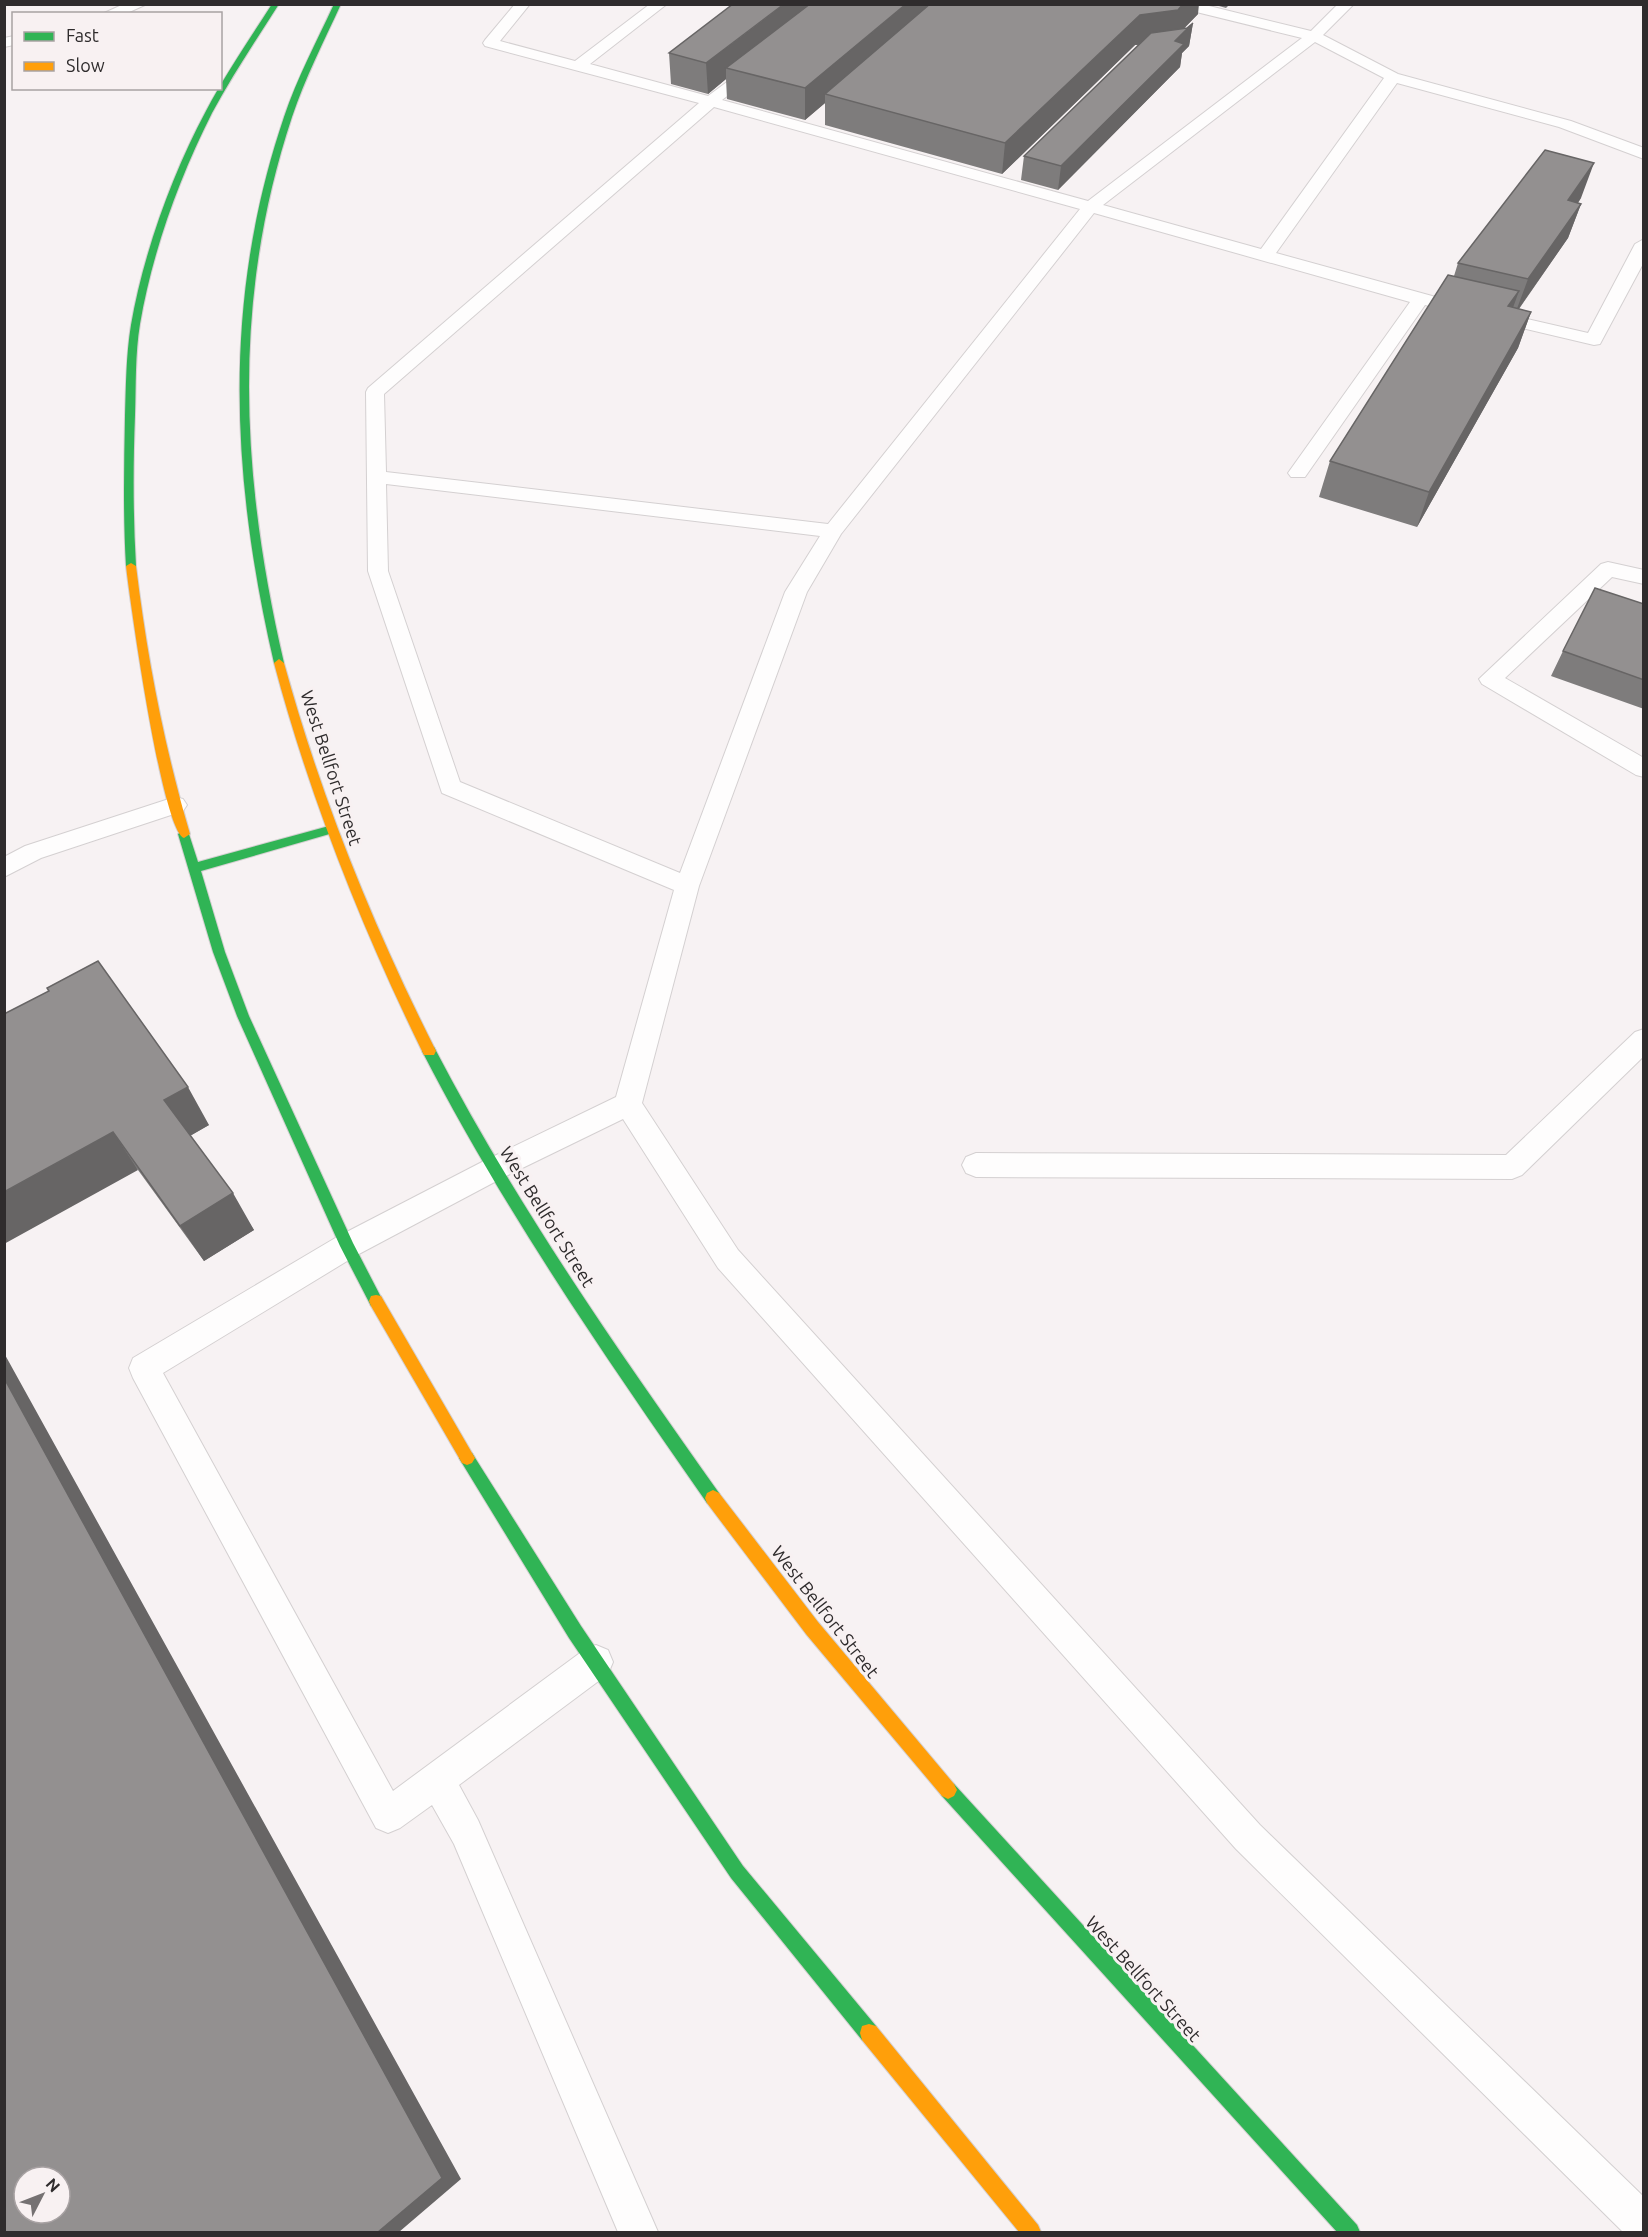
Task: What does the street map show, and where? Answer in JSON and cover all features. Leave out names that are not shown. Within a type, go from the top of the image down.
[{"type":"main road","points":[[276,4],[237,64],[202,127],[189,158],[152,262],[135,337],[131,379],[128,494],[131,567],[141,648],[153,718],[175,805],[219,952],[243,1016],[347,1246],[390,1326],[476,1473],[596,1662],[737,1872],[1031,2232]]},
{"type":"main road","name":"West Bellfort Street","points":[[338,4],[291,105],[270,168],[255,229],[247,290],[240,408],[244,473],[262,592],[297,731],[329,830],[435,1063],[494,1169],[614,1356],[696,1473],[810,1626],[940,1781],[1350,2232]]},
{"type":"main road","points":[[194,868],[329,830]]},
{"type":"lane","points":[[115,12],[140,4]]},
{"type":"lane","points":[[523,4],[490,43],[711,101],[814,123],[1005,184],[1456,308]]},
{"type":"lane","points":[[578,66],[660,4]]},
{"type":"lane","points":[[1182,4],[1314,36],[1393,77],[1564,124],[1642,152]]},
{"type":"lane","points":[[1347,4],[1314,36],[1090,207],[833,531],[796,592],[687,886],[628,1104],[729,1259],[1248,1837],[1644,2224]]},
{"type":"lane","points":[[1199,26],[1212,12]]},
{"type":"lane","points":[[687,886],[450,787],[378,571],[375,392],[711,101],[766,60]]},
{"type":"lane","points":[[1265,256],[1393,77]]},
{"type":"lane","points":[[1005,184],[1022,168]]},
{"type":"lane","points":[[1479,313],[1594,340],[1644,244]]},
{"type":"lane","points":[[1298,473],[1421,299]]},
{"type":"lane","points":[[377,477],[833,531]]},
{"type":"lane","points":[[1644,577],[1608,569],[1490,679],[1644,769]]},
{"type":"lane","points":[[4,868],[33,852],[175,805]]},
{"type":"lane","points":[[976,1166],[1512,1167],[1644,1039]]},
{"type":"lane","points":[[596,1662],[388,1815],[144,1368],[347,1246],[494,1169],[628,1104]]},
{"type":"lane","points":[[437,1779],[466,1832],[638,2232]]},
{"type":"building","points":[[733,4],[784,4],[706,63],[669,53]]},
{"type":"building","points":[[810,4],[906,4],[805,88],[726,68]]},
{"type":"building","points":[[930,4],[1183,4],[1178,10],[1140,15],[1005,143],[825,94]]},
{"type":"building","points":[[1193,23],[1175,41],[1184,44],[1061,166],[1024,156],[1151,33],[1187,28]]},
{"type":"building","points":[[1545,150],[1594,163],[1568,200],[1581,204],[1528,279],[1458,263]]},
{"type":"building","points":[[1448,275],[1519,291],[1508,306],[1531,312],[1429,492],[1330,461]]},
{"type":"building","points":[[1595,588],[1644,604],[1644,680],[1563,651]]},
{"type":"building","points":[[98,961],[188,1087],[164,1100],[233,1193],[180,1226],[113,1132],[4,1192],[4,1014],[49,991],[47,988]]},
{"type":"building","points":[[4,1378],[442,2178],[378,2232],[4,2232]]},
{"type":"traffic: fast","points":[[222,89],[276,4]]},
{"type":"traffic: fast","points":[[279,663],[254,537],[247,473],[244,410],[245,346],[251,282],[261,219],[277,156],[288,116],[298,91],[338,4]]},
{"type":"traffic: fast","points":[[131,566],[129,454],[131,378],[136,326],[149,267],[182,172],[201,128],[221,90]]},
{"type":"traffic: fast","points":[[194,868],[329,830]]},
{"type":"traffic: fast","points":[[184,834],[219,952],[243,1016],[347,1246],[376,1301]]},
{"type":"traffic: fast","points":[[429,1051],[470,1126],[530,1224],[628,1374],[713,1498]]},
{"type":"traffic: fast","points":[[467,1458],[575,1632],[737,1872],[869,2033]]},
{"type":"traffic: fast","points":[[948,1790],[1350,2232]]},
{"type":"traffic: slow","points":[[131,566],[151,701],[184,834]]},
{"type":"traffic: slow","points":[[279,663],[308,763],[343,861],[384,957],[429,1051]]},
{"type":"traffic: slow","points":[[376,1301],[467,1458]]},
{"type":"traffic: slow","points":[[713,1498],[812,1628],[948,1790]]},
{"type":"traffic: slow","points":[[869,2033],[1031,2232]]}]
